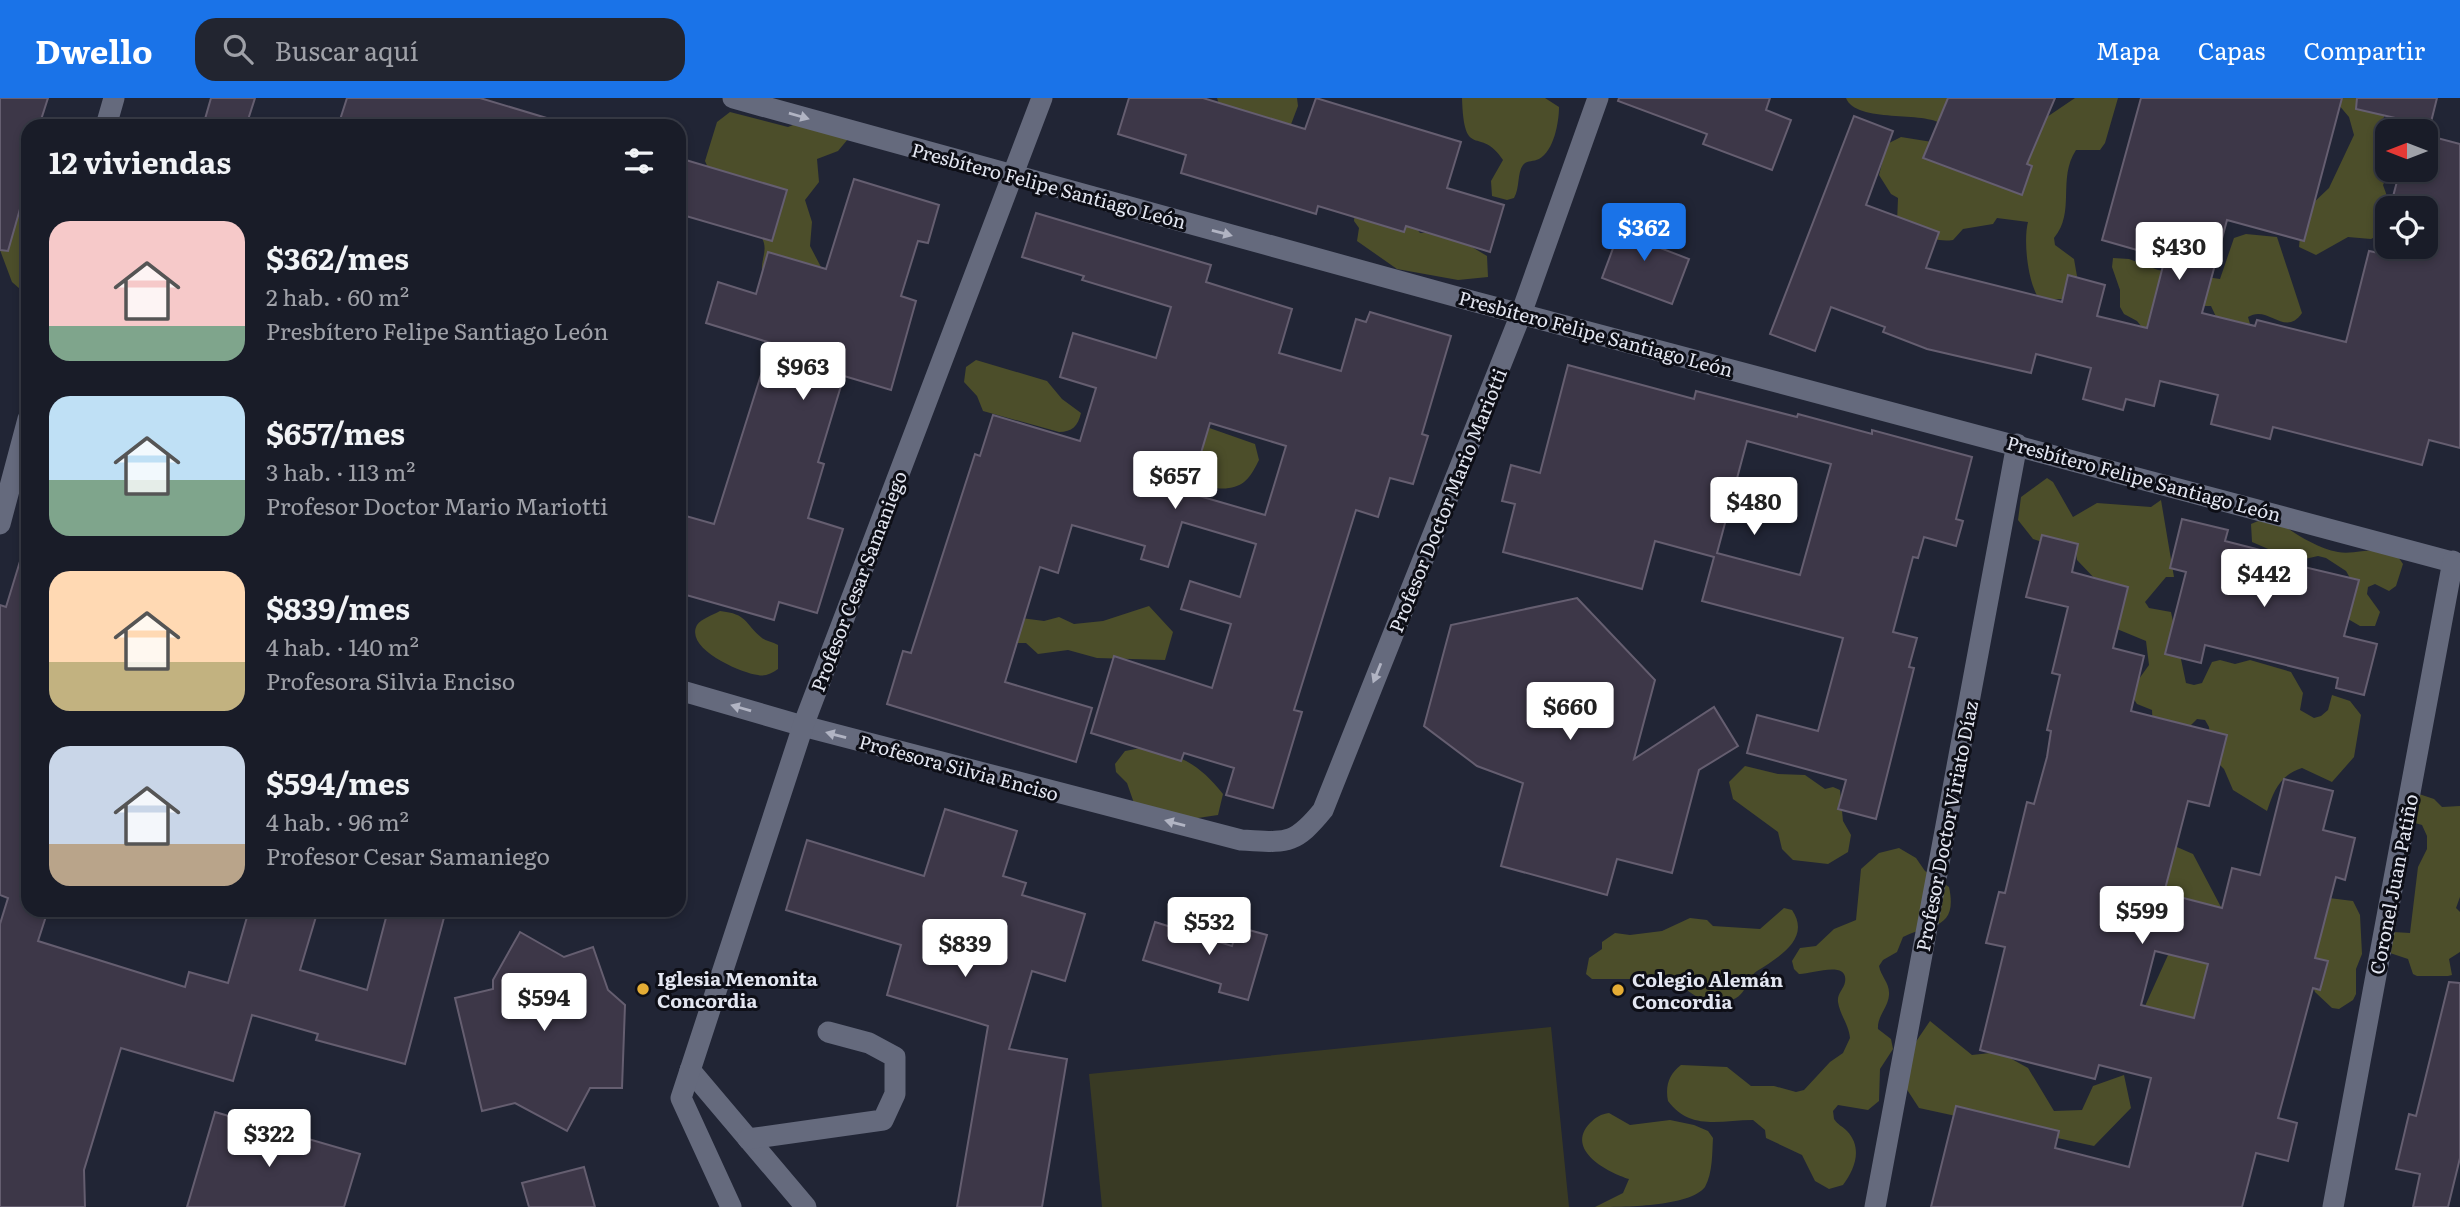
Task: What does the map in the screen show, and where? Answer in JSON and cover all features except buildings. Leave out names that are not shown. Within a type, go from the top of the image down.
[{"type":"street","points":[[108,119],[114,98]]},
{"type":"street","name":"Presbítero Felipe Santiago León","points":[[733,98],[1521,314],[2456,562]]},
{"type":"street","name":"Profesor Cesar Samaniego","points":[[731,1207],[681,1098],[803,726],[1042,98]]},
{"type":"street","name":"Profesor Doctor Mario Mariotti","points":[[1241,841],[1290,841],[1305,832],[1322,810],[1521,314],[1598,98]]},
{"type":"street","name":"Profesor Doctor Viriato Díaz","points":[[1875,1207],[2017,444]]},
{"type":"street","points":[[0,524],[12,496],[21,453]]},
{"type":"street","name":"Coronel Juan Patiño","points":[[2333,1207],[2456,562]]},
{"type":"street","name":"Profesora Silvia Enciso","points":[[686,692],[803,726],[1241,841]]},
{"type":"street","points":[[748,1139],[883,1120],[895,1094],[895,1057],[869,1043],[828,1032]]},
{"type":"street","points":[[690,1070],[806,1207]]},
{"type":"green space","points":[[1217,98],[1297,98],[1298,106],[1290,127],[1220,107]]},
{"type":"green space","points":[[1462,98],[1545,98],[1559,107],[1552,143],[1539,159],[1523,165],[1514,198],[1507,200],[1492,196],[1491,181],[1503,160],[1487,144],[1470,137],[1463,118]]},
{"type":"green space","points":[[1846,98],[1966,98],[2044,119],[2075,98],[2118,98],[2105,143],[2100,150],[2076,150],[2068,172],[2064,217],[2054,238],[2055,245],[2074,259],[2078,282],[2063,299],[2040,300],[2032,284],[2028,262],[2028,222],[1997,218],[1993,224],[1963,229],[1953,240],[1924,236],[1897,223],[1898,198],[1891,194],[1879,175],[1887,144],[1901,137],[1932,142],[1943,125],[1922,118],[1863,111],[1852,106]]},
{"type":"green space","points":[[2338,98],[2390,98],[2383,119],[2375,119],[2375,182],[2384,182],[2387,196],[2375,196],[2375,237],[2348,237],[2316,255],[2299,247],[2301,225],[2309,207],[2329,188],[2354,135],[2349,117],[2338,104]]},
{"type":"green space","points":[[730,112],[788,127],[806,120],[848,139],[838,151],[817,159],[819,182],[805,200],[812,222],[810,246],[821,267],[817,283],[765,280],[762,269],[765,249],[762,238],[749,218],[710,172],[705,161],[717,122]]},
{"type":"green space","points":[[21,198],[21,290],[12,282],[0,250]]},
{"type":"green space","points":[[1355,210],[1417,229],[1420,233],[1447,232],[1487,256],[1488,277],[1458,280],[1397,269],[1357,241],[1359,228],[1354,221]]},
{"type":"green space","points":[[2246,234],[2277,237],[2302,313],[2296,320],[2283,322],[2262,314],[2248,317],[2250,324],[2257,328],[2218,321],[2211,306],[2203,306],[2157,346],[2137,321],[2124,314],[2120,307],[2120,290],[2112,267],[2113,258],[2129,259],[2158,270],[2220,279],[2234,238]]},
{"type":"green space","points":[[976,360],[1047,381],[1062,399],[1081,413],[1076,425],[1068,431],[1059,432],[983,411],[977,396],[964,382],[966,367]]},
{"type":"green space","points":[[1178,417],[1255,444],[1259,460],[1248,478],[1240,485],[1229,488],[1216,488],[1206,484],[1191,466]]},
{"type":"green space","points":[[2047,478],[2053,482],[2073,517],[2097,503],[2151,507],[2161,500],[2174,577],[2166,577],[2145,602],[2149,608],[2171,612],[2186,683],[2202,683],[2212,662],[2220,660],[2235,664],[2250,660],[2291,672],[2303,693],[2300,710],[2314,718],[2328,710],[2332,695],[2350,701],[2361,715],[2354,757],[2332,782],[2302,768],[2294,771],[2279,784],[2267,811],[2233,790],[2224,769],[2212,757],[2209,727],[2205,720],[2197,719],[2186,730],[2153,734],[2152,710],[2137,704],[2133,698],[2136,683],[2149,665],[2146,641],[2117,629],[2098,582],[2077,560],[2076,553],[2033,539],[2018,520],[2021,497]]},
{"type":"green space","points":[[2270,516],[2302,537],[2329,550],[2347,553],[2382,550],[2397,556],[2403,564],[2396,586],[2389,591],[2375,584],[2368,587],[2367,594],[2380,612],[2375,626],[2360,626],[2348,619],[2350,578],[2346,571],[2326,558],[2318,556],[2296,561],[2252,542],[2251,524]]},
{"type":"green space","points":[[1149,606],[1173,632],[1165,660],[1097,658],[1068,650],[1038,654],[1026,643],[989,643],[1021,618],[1044,621],[1059,617],[1074,624],[1103,621]]},
{"type":"green space","points":[[720,611],[736,614],[762,638],[778,645],[778,669],[763,675],[750,673],[728,665],[706,651],[695,634],[697,625]]},
{"type":"green space","points":[[1141,748],[1167,753],[1196,767],[1223,794],[1218,815],[1191,819],[1135,806],[1127,783],[1116,772],[1115,764],[1125,751]]},
{"type":"green space","points":[[1745,766],[1778,774],[1805,775],[1825,789],[1833,787],[1840,790],[1843,821],[1851,835],[1848,852],[1828,864],[1793,860],[1782,849],[1778,832],[1733,799],[1729,782]]},
{"type":"green space","points":[[2419,794],[2434,799],[2442,807],[2460,806],[2460,897],[2456,908],[2460,912],[2460,952],[2449,959],[2452,975],[2448,976],[2417,976],[2413,974],[2408,959],[2390,953],[2393,932],[2410,933],[2418,867],[2427,849],[2427,836],[2422,825],[2415,823]]},
{"type":"green space","points":[[2170,844],[2193,854],[2222,909],[2211,1012],[2173,1025],[2145,1006],[2173,944],[2154,876]]},
{"type":"green space","points":[[1899,848],[1916,858],[1925,871],[1949,887],[1949,912],[1938,924],[1903,937],[1897,952],[1883,960],[1879,966],[1889,995],[1878,1029],[1891,1039],[1893,1049],[1880,1069],[1879,1101],[1868,1110],[1838,1105],[1833,1111],[1834,1119],[1847,1131],[1855,1144],[1856,1158],[1843,1185],[1829,1189],[1815,1181],[1802,1155],[1766,1138],[1765,1130],[1753,1120],[1707,1122],[1686,1117],[1668,1101],[1668,1085],[1673,1072],[1681,1065],[1727,1067],[1751,1086],[1774,1086],[1796,1092],[1804,1090],[1830,1062],[1843,1053],[1850,1038],[1838,1002],[1845,975],[1835,970],[1799,974],[1792,961],[1800,948],[1816,946],[1834,929],[1856,920],[1861,869],[1879,853]]},
{"type":"green space","points":[[2329,898],[2353,901],[2360,915],[2362,954],[2356,969],[2356,994],[2353,1000],[2339,1009],[2332,1008],[2315,992],[2312,984],[2317,950],[2313,935]]},
{"type":"green space","points":[[1784,908],[1792,910],[1797,920],[1795,939],[1782,954],[1753,975],[1735,999],[1709,1001],[1669,980],[1646,986],[1631,979],[1592,979],[1586,974],[1589,958],[1602,949],[1602,942],[1615,933],[1630,935],[1662,931],[1690,918],[1707,920],[1713,926],[1760,929]]},
{"type":"green space","points":[[1930,1021],[1972,1055],[1999,1052],[2028,1068],[2054,1111],[2082,1110],[2093,1086],[2124,1075],[2131,1108],[2094,1146],[1919,1108],[1904,1085],[1915,1043]]},
{"type":"green space","points":[[1551,1027],[1569,1207],[1102,1207],[1089,1074]]},
{"type":"green space","points":[[1609,1113],[1630,1125],[1670,1120],[1708,1131],[1713,1138],[1705,1187],[1697,1194],[1671,1202],[1595,1207],[1623,1193],[1629,1179],[1611,1172],[1592,1159],[1582,1142],[1583,1133],[1590,1123]]},
{"type":"place","name":"Iglesia Menonita Concordia","points":[[643,989]]},
{"type":"place","name":"Colegio Alemán Concordia","points":[[1618,990]]}]
